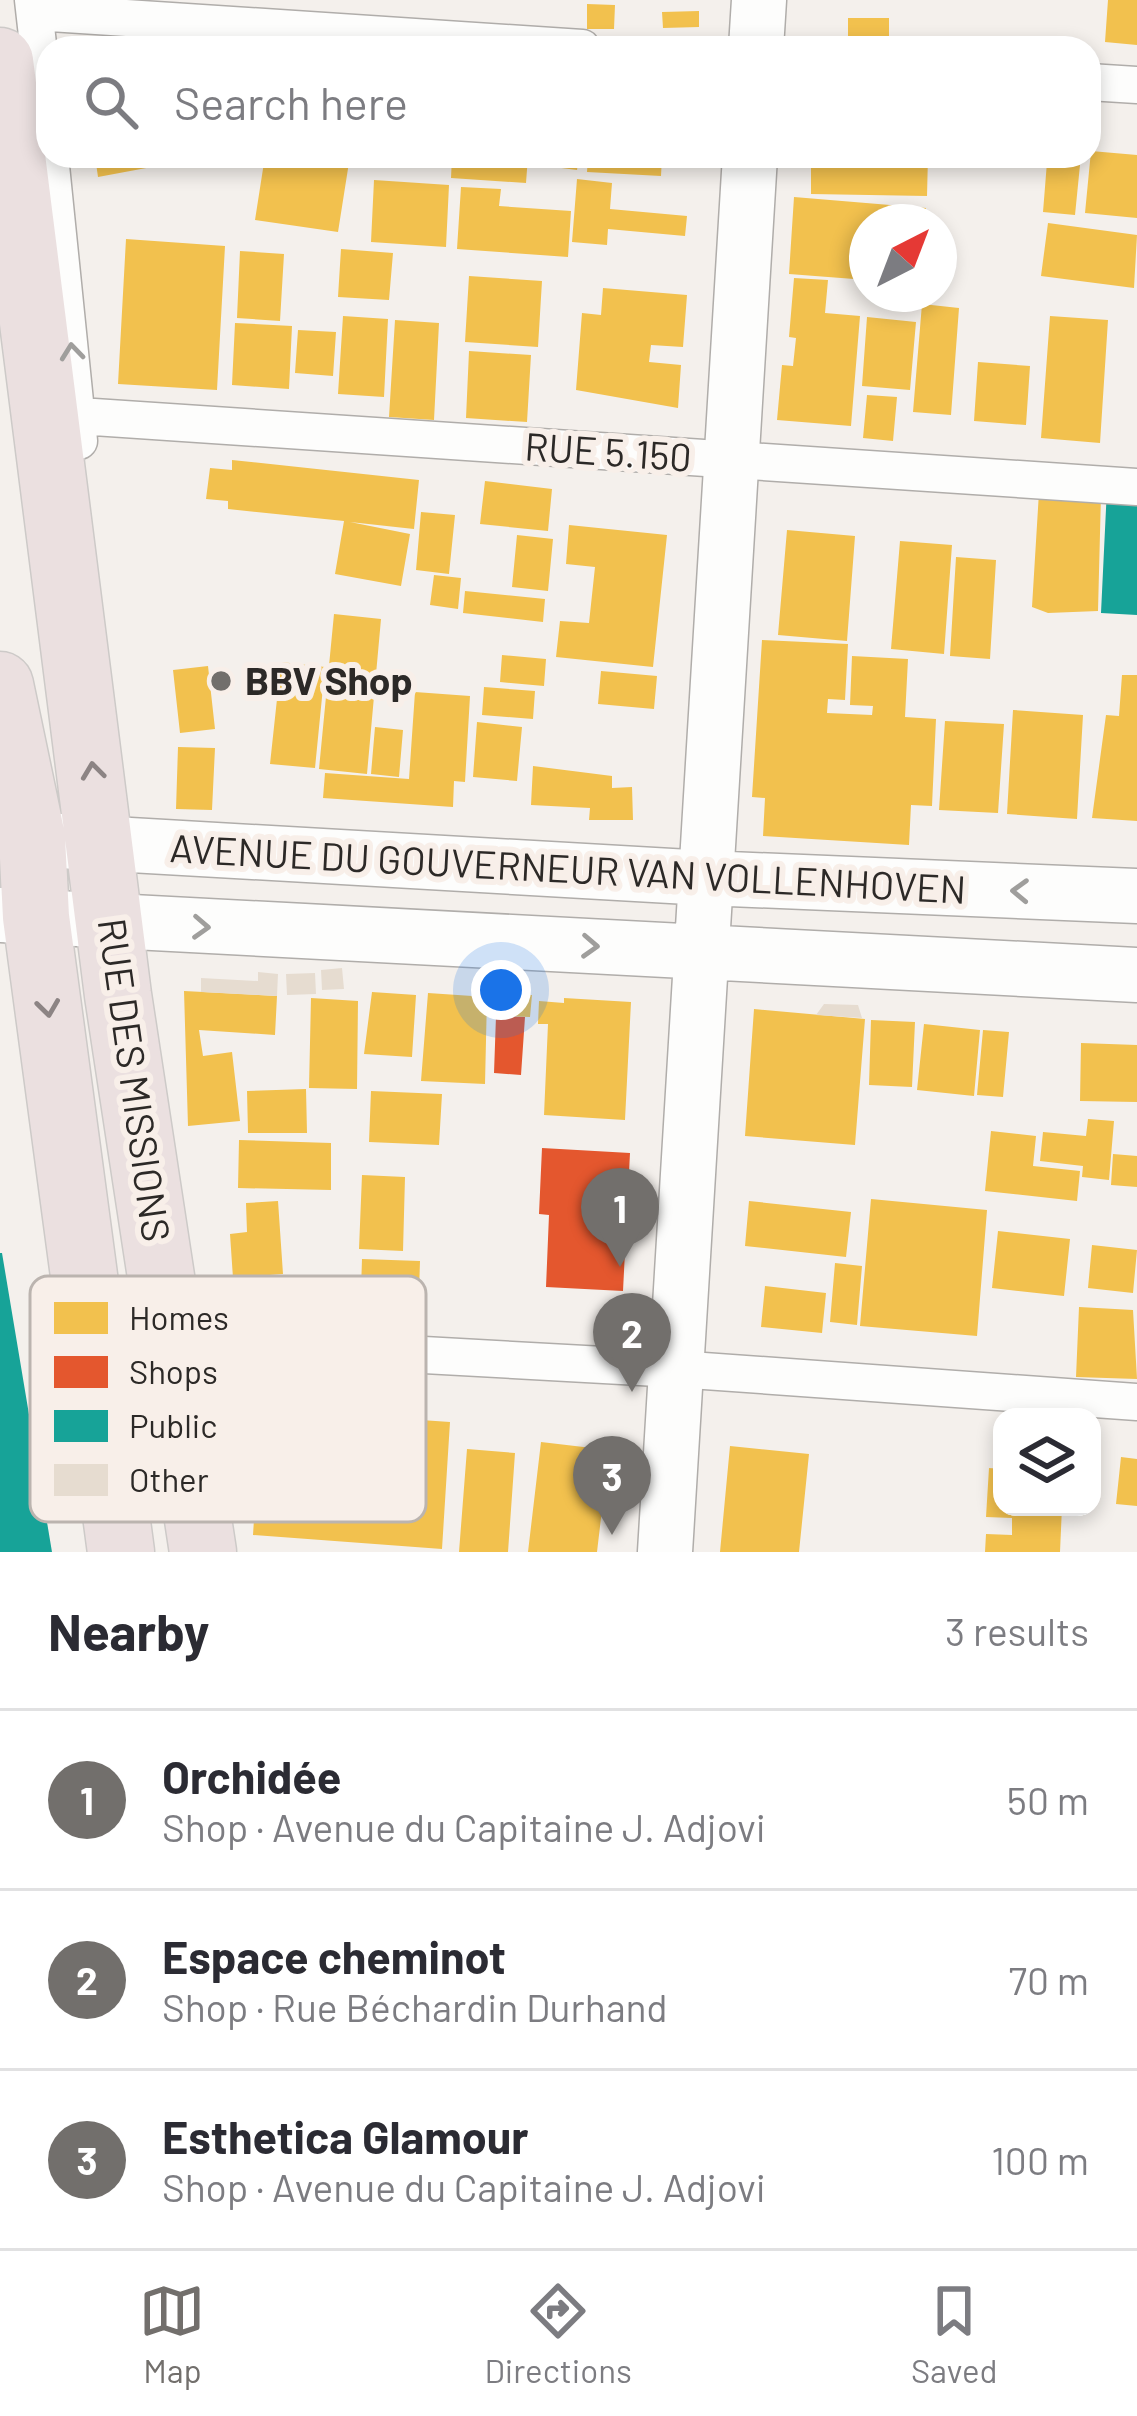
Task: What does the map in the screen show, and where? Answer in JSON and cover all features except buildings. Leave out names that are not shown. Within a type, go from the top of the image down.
[{"type":"highway","name":"RUE DES MISSIONS","points":[[23,24],[82,678],[161,1276]]},
{"type":"highway","name":"RUE DES MISSIONS","points":[[0,685],[16,837],[18,916],[76,1276]]},
{"type":"highway","name":"RUE DES MISSIONS","points":[[116,1522],[121,1552]]},
{"type":"highway","name":"RUE DES MISSIONS","points":[[198,1522],[203,1552]]},
{"type":"main road","points":[[757,36],[759,0]]},
{"type":"main road","points":[[664,1552],[749,168]]},
{"type":"main road","name":"AVENUE DU GOUVERNEUR VAN VOLLENHOVEN","points":[[16,837],[706,878],[1137,896]]},
{"type":"main road","name":"AVENUE DU GOUVERNEUR VAN VOLLENHOVEN","points":[[18,916],[1137,975]]},
{"type":"street","points":[[36,81],[23,24],[302,36]]},
{"type":"street","points":[[1101,83],[1137,85]]},
{"type":"street","name":"RUE DES MISSIONS","points":[[51,168],[79,416],[82,678]]},
{"type":"street","name":"RUE 5.150","points":[[79,416],[1137,487]]},
{"type":"street","points":[[426,1355],[1137,1402]]},
{"type":"place","name":"BBV Shop","points":[[221,681]]},
{"type":"place","name":"Orchidée","points":[[620,1267]]},
{"type":"place","name":"Espace cheminot","points":[[632,1392]]},
{"type":"place","name":"Esthetica Glamour","points":[[612,1535]]}]
